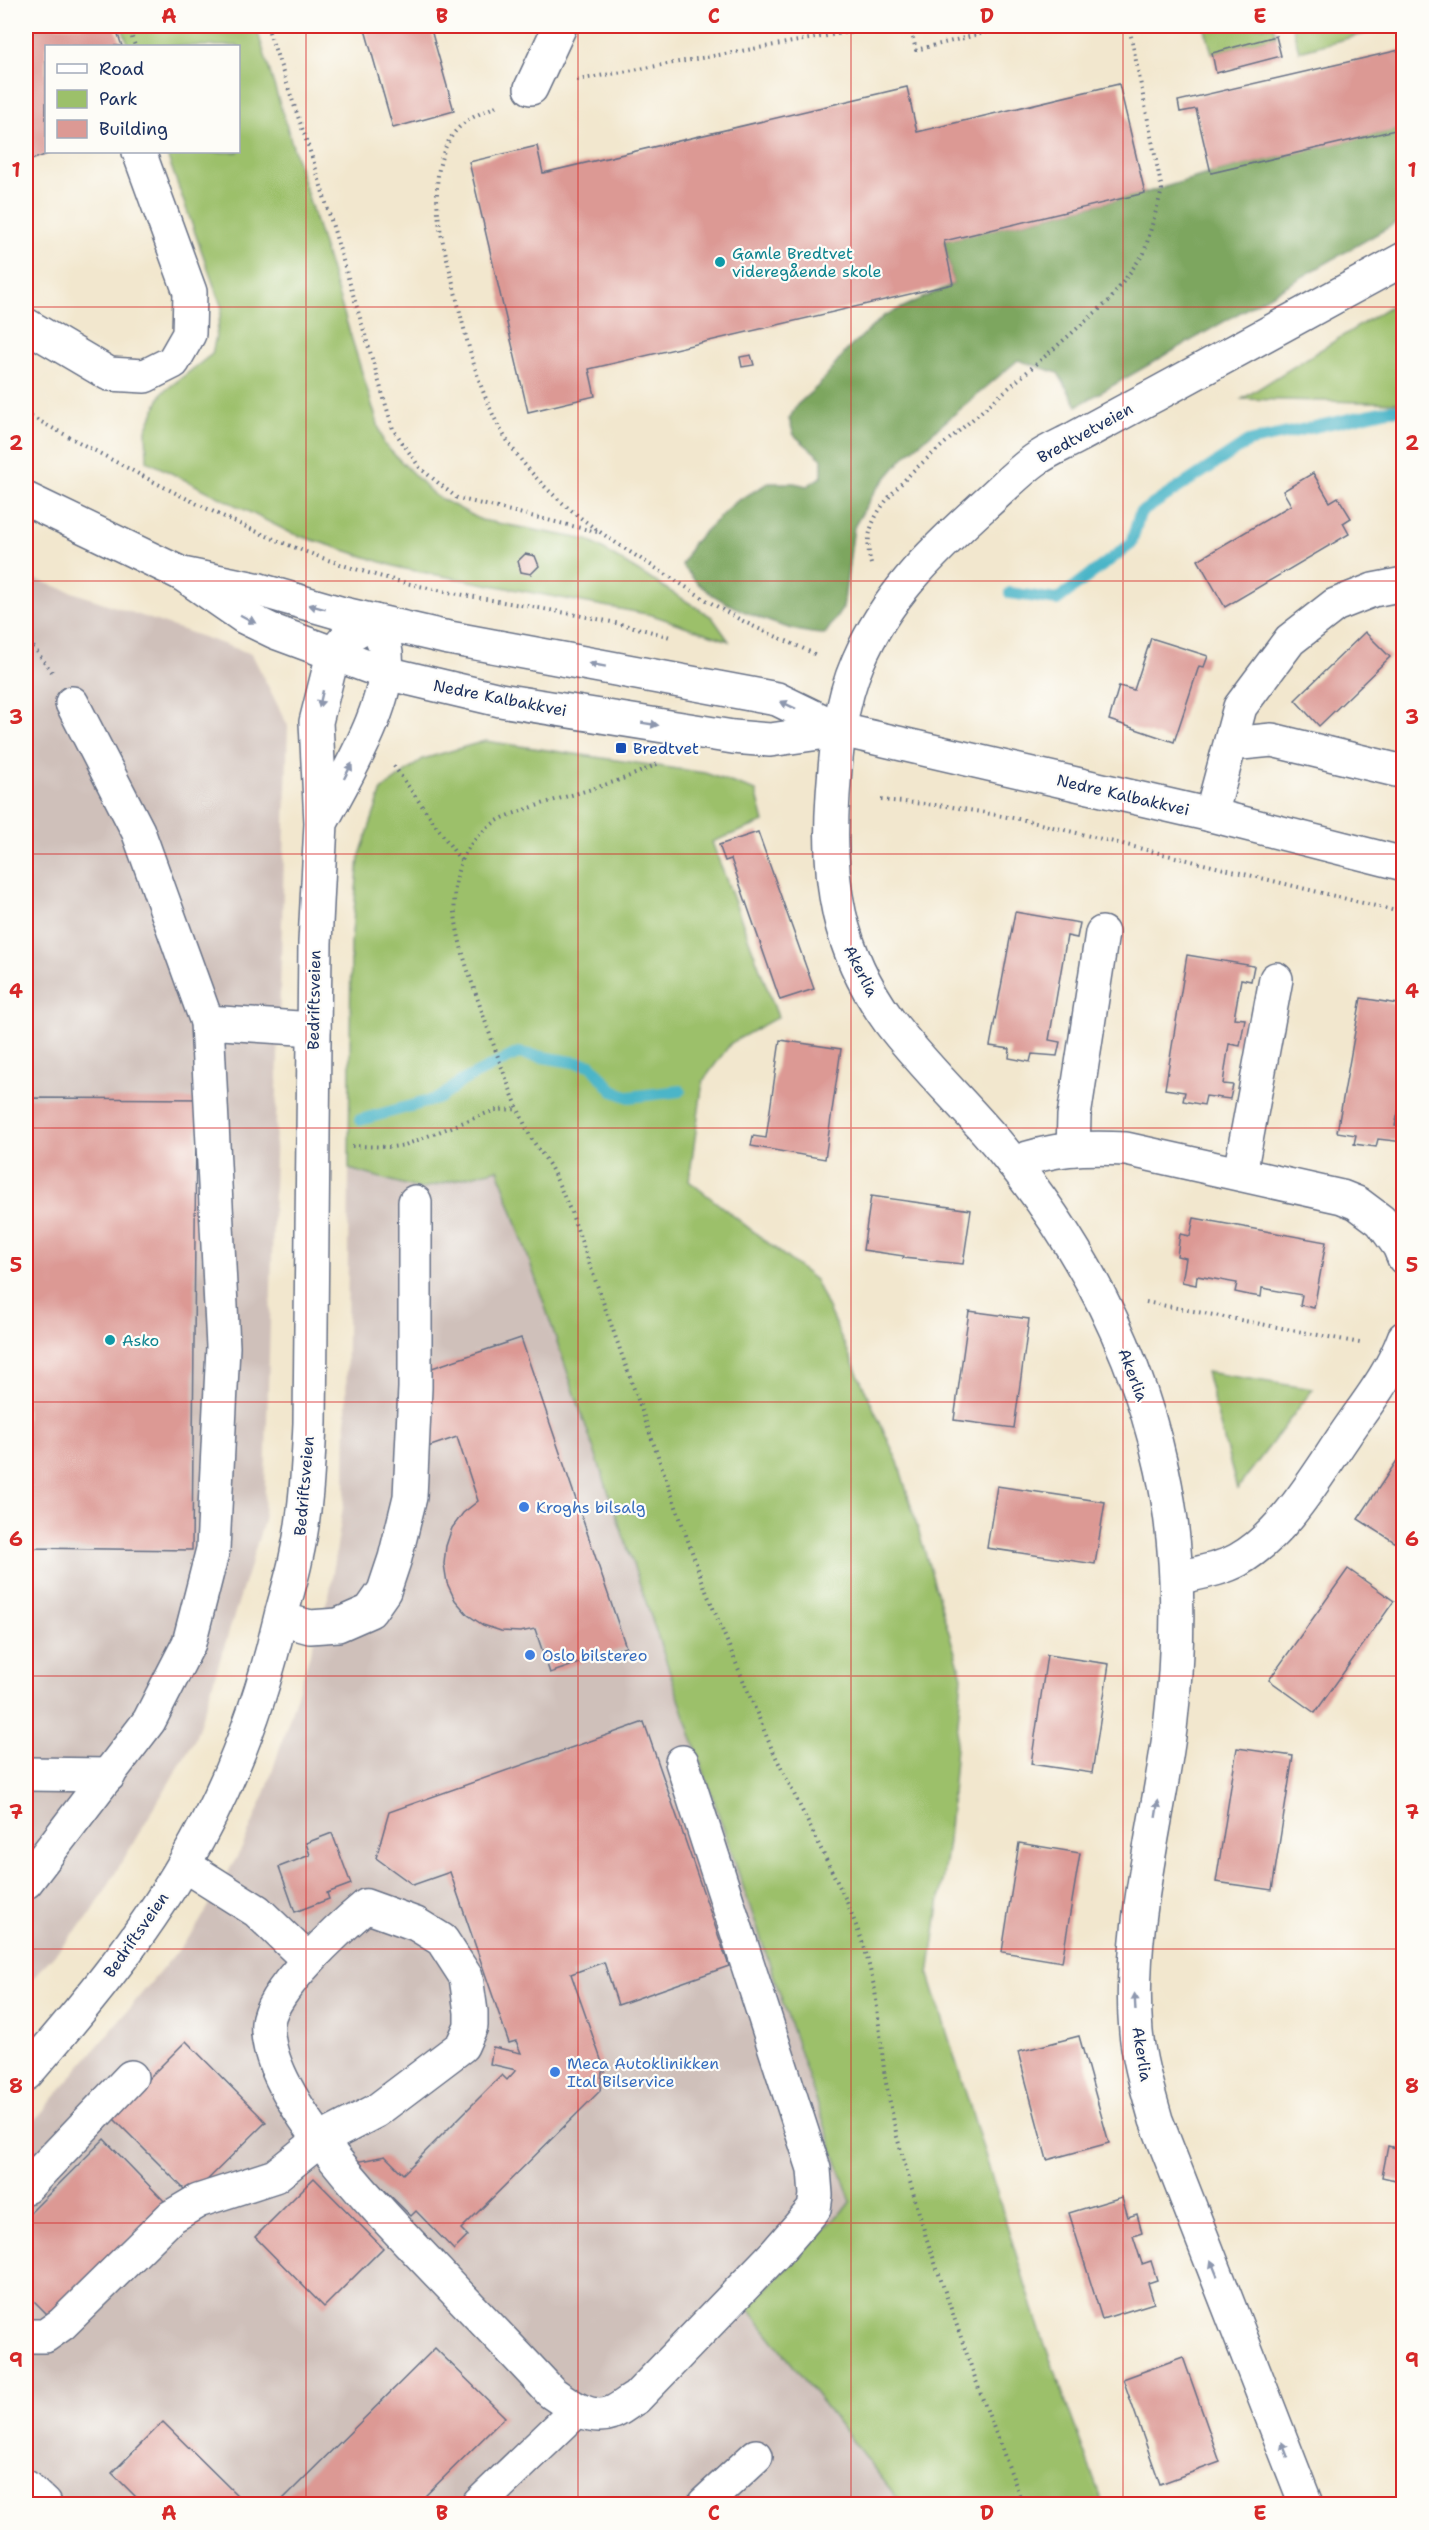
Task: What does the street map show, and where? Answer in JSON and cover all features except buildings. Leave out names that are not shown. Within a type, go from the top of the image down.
[{"type":"street","points":[[531,88],[560,26]]},
{"type":"street","points":[[26,325],[109,374],[145,376],[173,362],[189,334],[190,292],[139,153]]},
{"type":"street","name":"Bredtvetveien","points":[[841,730],[848,688],[858,660],[875,627],[903,584],[958,528],[1037,458],[1404,259]]},
{"type":"street","name":"Nedre Kalbakkvei","points":[[26,499],[182,574],[244,617],[275,632],[386,673],[500,700],[733,737],[770,740],[841,730]]},
{"type":"street","name":"Nedre Kalbakkvei","points":[[182,574],[260,590],[374,621],[444,637],[777,699],[841,730],[1211,815],[1404,864]]},
{"type":"street","points":[[1211,815],[1240,707],[1290,640],[1335,605],[1373,590],[1404,584]]},
{"type":"street","name":"Bedriftsveien","points":[[26,2074],[119,1960],[184,1864],[226,1785],[251,1723],[271,1659],[298,1548],[308,1472],[314,1029],[317,883],[321,823],[316,722],[333,654],[349,635],[374,621],[385,647],[386,673],[365,740],[321,823]]},
{"type":"street","points":[[26,1882],[45,1854],[110,1775],[149,1721],[189,1643],[213,1549],[223,1347],[207,1022],[138,831],[72,703]]},
{"type":"street","name":"Akerlia","points":[[841,730],[835,761],[830,864],[846,940],[862,977],[888,1019],[1013,1163],[1059,1223],[1103,1303],[1131,1365],[1149,1417],[1173,1524],[1177,1578],[1177,1653],[1169,1732],[1137,1948],[1134,1989],[1137,2035],[1144,2079],[1156,2121],[1306,2505]]},
{"type":"street","points":[[1231,744],[1272,740],[1404,772]]},
{"type":"street","points":[[1073,1149],[1074,1116],[1102,933]]},
{"type":"street","points":[[1240,1173],[1276,980]]},
{"type":"street","points":[[207,1022],[314,1029]]},
{"type":"street","points":[[1013,1163],[1040,1154],[1073,1149],[1126,1149],[1323,1191],[1357,1203],[1382,1221],[1399,1246],[1404,1258]]},
{"type":"street","points":[[280,1619],[310,1627],[338,1625],[370,1611],[384,1591],[395,1558],[410,1497],[415,1389],[415,1202]]},
{"type":"street","points":[[1177,1578],[1238,1560],[1258,1546],[1292,1511],[1380,1384],[1401,1344]]},
{"type":"street","points":[[26,2336],[45,2336],[63,2324],[171,2217],[198,2200],[275,2176],[321,2140],[376,2111],[462,2046],[471,2026],[466,1977],[442,1940],[416,1924],[366,1906],[336,1931],[308,1960],[273,2006],[268,2022],[271,2049],[279,2076],[321,2140],[364,2195],[551,2392],[576,2410],[589,2413],[610,2413],[636,2398],[775,2253],[814,2209],[816,2195],[814,2169],[682,1762]]},
{"type":"street","points":[[26,1774],[110,1775]]},
{"type":"street","points":[[184,1864],[257,1911],[308,1960]]},
{"type":"street","points":[[26,2187],[131,2078]]},
{"type":"street","points":[[479,2505],[576,2410]]},
{"type":"street","points":[[704,2505],[756,2457]]},
{"type":"street","points":[[26,2487],[44,2505]]},
{"type":"path","points":[[128,26],[135,45]]},
{"type":"path","points":[[267,26],[315,166],[393,429],[420,468],[457,498],[598,533]]},
{"type":"path","points":[[818,656],[733,616],[598,533],[552,495],[524,465],[497,422],[479,381],[442,237],[438,201],[439,166],[448,144],[464,123],[531,88],[883,26]]},
{"type":"path","points":[[910,26],[916,50],[1012,26]]},
{"type":"path","points":[[873,569],[867,548],[872,520],[888,497],[914,470],[1110,300],[1144,253],[1162,190],[1129,26]]},
{"type":"path","points":[[26,414],[225,517],[322,558],[393,580],[621,624],[673,638]]},
{"type":"path","points":[[662,762],[628,777],[546,803],[492,824],[475,839],[461,861],[455,885],[454,914],[459,944],[513,1097],[571,1212],[706,1591],[737,1669],[776,1758],[847,1902],[865,1949],[875,1990],[884,2068],[897,2136],[926,2237],[980,2392],[1023,2505]]},
{"type":"path","points":[[392,763],[461,861]]},
{"type":"path","points":[[881,800],[947,806],[1023,820],[1404,913]]},
{"type":"path","points":[[342,1145],[393,1147],[405,1145],[495,1110],[519,1109]]},
{"type":"path","points":[[1103,1303],[1146,1302],[1401,1344]]},
{"type":"shaded area","points":[[26,576],[252,654],[288,726],[264,1521],[195,1739],[91,1914],[26,1986]]},
{"type":"shaded area","points":[[349,1169],[420,1189],[498,1169],[851,2202],[749,2309],[902,2504],[26,2504],[26,2131],[195,1930],[242,1848],[266,1791],[330,1591],[345,1494]]},
{"type":"green space","points":[[121,26],[263,26],[258,33],[384,444],[434,495],[481,520],[588,540],[712,617],[729,641],[652,615],[400,568],[291,533],[147,461],[146,430],[162,393],[212,354],[222,308],[166,153],[240,153],[240,45],[129,45]]},
{"type":"green space","points":[[1204,26],[1274,26],[1276,36],[1212,53]]},
{"type":"green space","points":[[1292,26],[1394,26],[1299,51]]},
{"type":"green space","points":[[1403,128],[1403,219],[1077,406],[1058,373],[1018,360],[905,456],[875,491],[854,527],[843,608],[825,634],[778,625],[726,603],[701,586],[682,565],[693,543],[734,503],[768,483],[794,483],[807,486],[822,476],[822,459],[794,435],[789,419],[797,405],[819,385],[847,350],[884,316],[953,284],[944,241],[1145,193],[1211,173]]},
{"type":"green space","points":[[1403,298],[1403,403],[1242,399]]},
{"type":"green space","points":[[485,741],[705,773],[756,791],[764,822],[712,842],[778,1017],[731,1043],[703,1081],[689,1181],[815,1280],[898,1462],[962,1676],[948,1841],[929,1975],[1040,2331],[1103,2504],[902,2504],[748,2308],[851,2202],[498,1169],[420,1189],[349,1169],[351,943],[359,858],[382,790],[423,759]]},
{"type":"green space","points":[[1206,1372],[1313,1389],[1237,1489]]},
{"type":"waterway","points":[[1010,593],[1057,600],[1131,544],[1140,513],[1248,442],[1389,410],[1404,410]]},
{"type":"waterway","points":[[360,1120],[440,1098],[462,1081],[518,1053],[591,1065],[613,1091],[629,1097],[680,1091]]},
{"type":"place","name":"Gamle Bredtvet videregående skole","points":[[720,262]]},
{"type":"place","name":"Bredtvet","points":[[621,748]]},
{"type":"place","name":"Asko","points":[[110,1340]]},
{"type":"place","name":"Kroghs bilsalg","points":[[524,1507]]},
{"type":"place","name":"Oslo bilstereo","points":[[530,1655]]},
{"type":"place","name":"Meca Autoklinikken Ital Bilservice","points":[[555,2072]]}]
